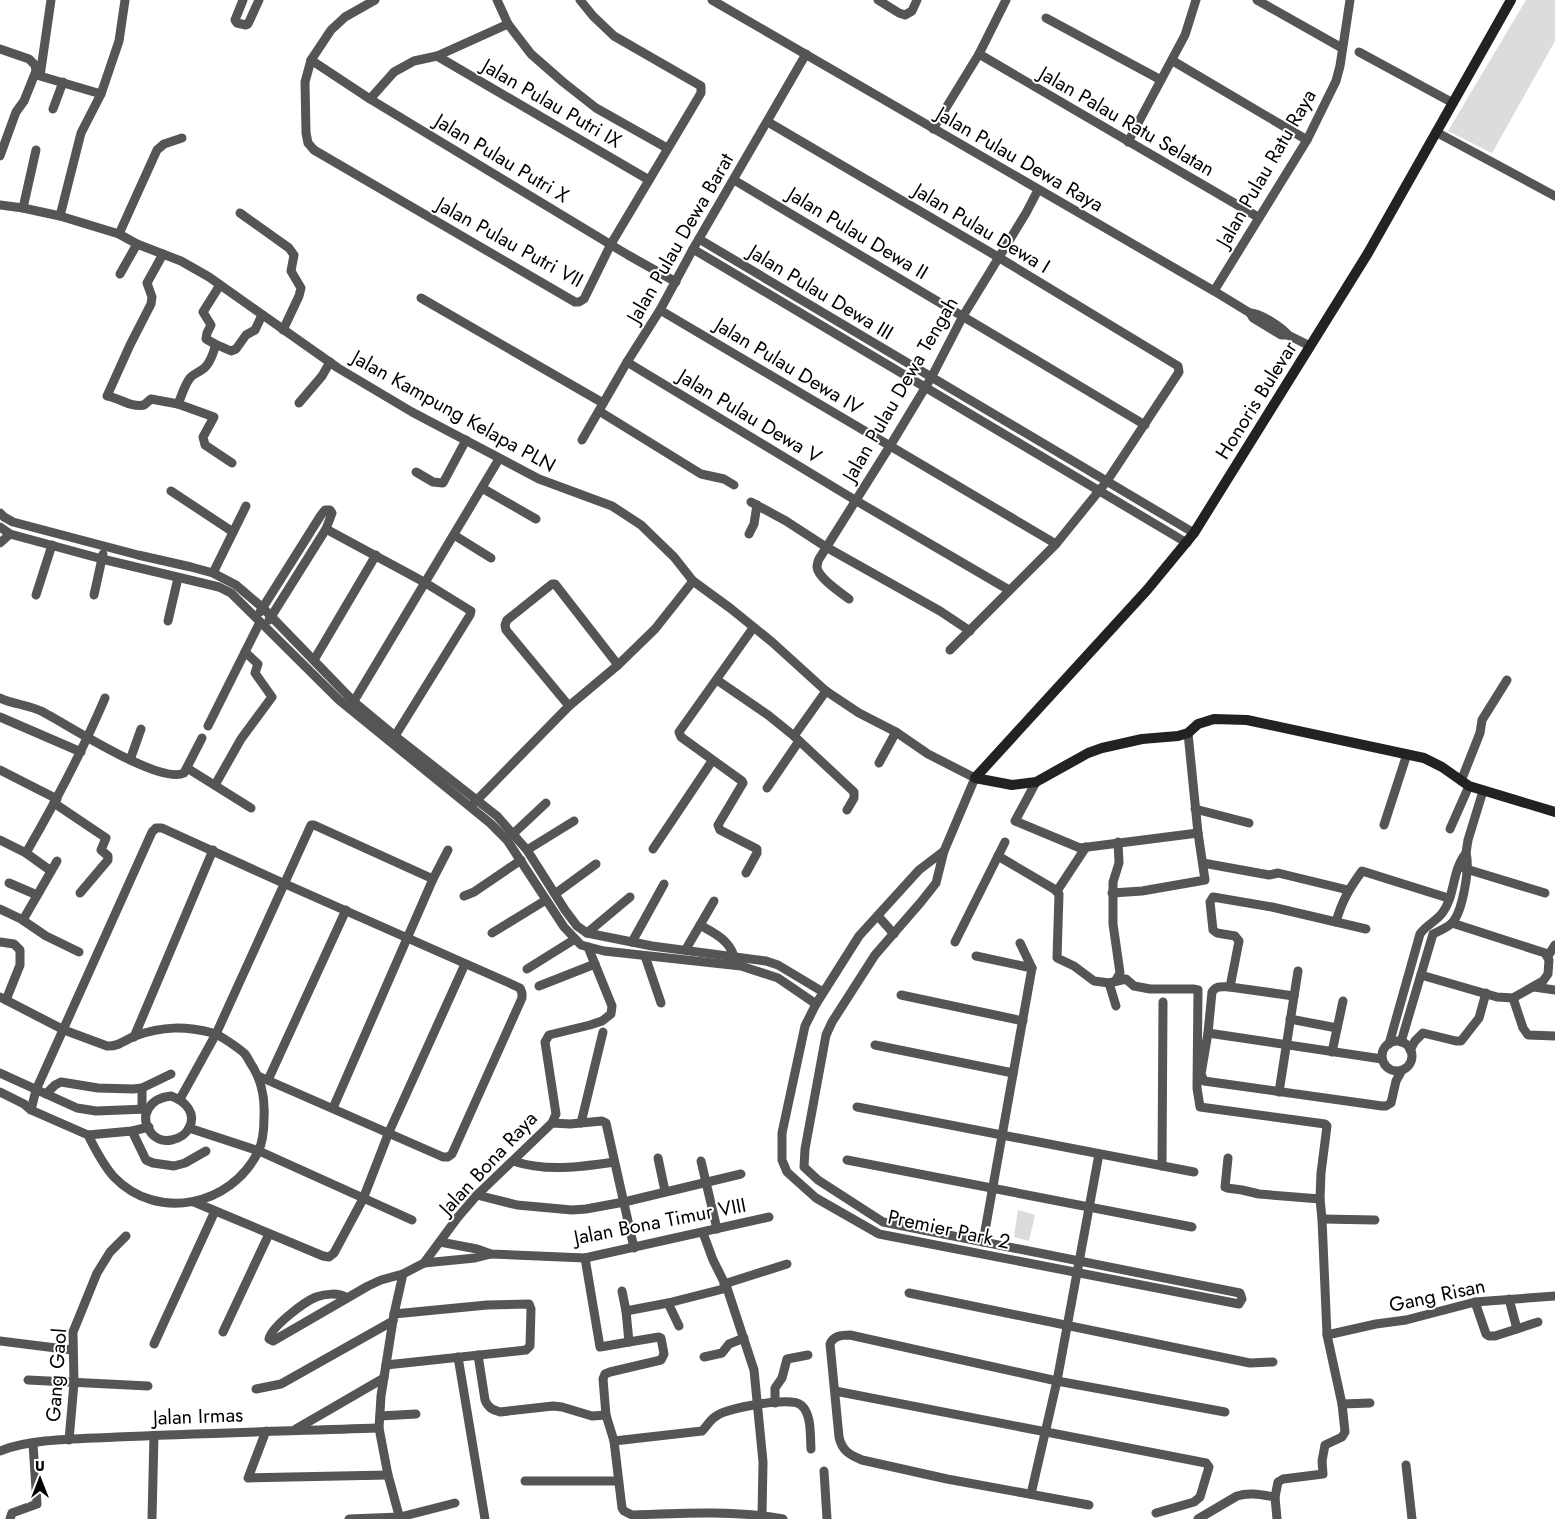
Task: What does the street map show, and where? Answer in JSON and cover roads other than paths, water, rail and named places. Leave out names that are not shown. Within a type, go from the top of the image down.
[{"type":"street","points":[[0,156],[16,112],[24,101],[37,75],[51,0]]},
{"type":"street","points":[[60,216],[81,132],[101,94],[119,41],[125,0]]},
{"type":"street","points":[[243,0],[236,20],[237,23],[246,25],[259,0]]},
{"type":"street","name":"Jalan Pulau Putri VII","points":[[375,0],[345,17],[330,30],[311,60],[305,82],[306,134],[308,143],[314,150],[575,302],[580,302],[584,299],[611,244],[701,93],[701,86],[697,82],[614,36],[592,16],[580,0]]},
{"type":"street","points":[[497,0],[508,24],[531,54],[596,108],[667,148]]},
{"type":"street","name":"Jalan Pulau Dewa Raya","points":[[712,0],[1214,291],[1281,335],[1288,335],[1310,346]]},
{"type":"street","points":[[878,0],[905,15],[912,10],[917,0]]},
{"type":"street","points":[[934,128],[979,54],[1006,0]]},
{"type":"street","points":[[1257,0],[1342,48]]},
{"type":"street","name":"Jalan Pulau Ratu Raya","points":[[1214,291],[1306,140],[1336,81],[1350,0]]},
{"type":"street","name":"Honoris Bulevar","points":[[975,778],[1147,590],[1194,533],[1368,253],[1511,0]]},
{"type":"street","points":[[1128,142],[1185,36],[1193,1]]},
{"type":"street","points":[[1046,18],[1161,80]]},
{"type":"street","name":"Jalan Pulau Putri IX","points":[[370,98],[394,72],[414,61],[437,56],[508,24]]},
{"type":"street","points":[[0,50],[29,59],[35,65],[37,75]]},
{"type":"street","points":[[1359,52],[1453,103]]},
{"type":"street","name":"Jalan Pulau Dewa Barat","points":[[582,440],[627,362],[660,310],[693,249],[806,54]]},
{"type":"street","name":"Jalan Palau Ratu Selatan","points":[[979,54],[1258,218]]},
{"type":"street","name":"Jalan Pulau Putri IX","points":[[437,56],[649,180]]},
{"type":"street","name":"Jalan Pulau Putri X","points":[[311,60],[370,98],[676,282]]},
{"type":"street","points":[[1173,61],[1306,140]]},
{"type":"street","points":[[37,75],[101,94]]},
{"type":"street","points":[[53,109],[63,82]]},
{"type":"street","name":"Jalan Pulau Dewa I","points":[[768,122],[998,257],[1178,366],[1179,372],[1145,425]]},
{"type":"street","points":[[1436,132],[1555,196]]},
{"type":"street","points":[[119,234],[157,150],[164,144],[182,138]]},
{"type":"street","points":[[23,208],[36,150]]},
{"type":"street","name":"Jalan Pulau Dewa II","points":[[734,180],[1145,425]]},
{"type":"street","name":"Jalan Pulau Dewa Tengah","points":[[849,599],[818,572],[818,559],[931,378],[963,316],[1038,190]]},
{"type":"street","name":"Jalan Kampung Kelapa PLN","points":[[0,205],[60,216],[119,234],[137,244],[181,261],[220,285],[330,362],[412,412],[546,482],[612,506],[641,525],[674,557],[694,581],[772,642],[826,691],[896,732],[928,754],[975,778],[1012,785],[1036,782],[1088,753],[1102,748],[1142,739],[1178,736],[1188,733],[1198,724],[1214,719],[1247,720],[1424,758],[1442,767],[1465,784],[1555,812]]},
{"type":"street","points":[[240,213],[280,240],[294,255],[291,271],[300,288],[299,296],[283,330]]},
{"type":"street","name":"Jalan Pulau Dewa III","points":[[699,239],[1194,533]]},
{"type":"street","points":[[120,274],[137,244]]},
{"type":"street","name":"Jalan Pulau Dewa III","points":[[693,249],[1187,543]]},
{"type":"street","points":[[163,254],[147,283],[152,297],[151,304],[107,396],[117,397],[134,406],[144,405],[151,399],[178,404],[214,417],[203,438],[205,445],[232,463]]},
{"type":"street","points":[[220,285],[203,312],[211,325],[206,339],[231,351],[236,349],[246,335],[255,330],[262,315]]},
{"type":"street","points":[[421,298],[601,407],[701,474],[724,479],[734,485]]},
{"type":"street","name":"Jalan Pulau Dewa IV","points":[[660,310],[1056,544]]},
{"type":"street","points":[[178,404],[184,386],[192,376],[208,364],[215,344]]},
{"type":"street","points":[[299,403],[322,376],[330,362]]},
{"type":"street","name":"Jalan Pulau Dewa V","points":[[627,362],[855,500],[1010,590]]},
{"type":"street","points":[[950,650],[1056,544],[1098,491],[1145,425]]},
{"type":"street","points":[[416,472],[433,482],[443,483],[466,440]]},
{"type":"street","points":[[351,705],[499,459]]},
{"type":"street","points":[[482,488],[536,519]]},
{"type":"street","points":[[171,491],[233,532]]},
{"type":"street","points":[[749,534],[754,524],[754,504],[940,611],[970,631]]},
{"type":"street","points":[[213,573],[246,506]]},
{"type":"street","points":[[208,726],[260,622],[262,608],[321,515],[328,509],[332,511],[326,529],[272,617],[260,622]]},
{"type":"street","points":[[0,513],[13,522],[213,573],[236,585],[272,617],[314,660],[351,705],[395,736],[497,816],[528,850],[577,926],[587,933],[652,946],[766,961],[778,965],[823,992]]},
{"type":"street","points":[[0,527],[10,534],[102,559],[219,587],[231,593],[351,705],[490,823],[507,840],[564,927],[581,945],[604,951],[741,966],[778,978],[816,1004]]},
{"type":"street","points":[[326,529],[376,555],[470,609],[471,613],[395,736]]},
{"type":"street","points":[[0,543],[10,534]]},
{"type":"street","points":[[454,534],[491,558]]},
{"type":"street","points":[[36,595],[52,545]]},
{"type":"street","points":[[94,595],[106,546]]},
{"type":"street","points":[[314,660],[376,555]]},
{"type":"street","points":[[168,621],[178,578]]},
{"type":"street","points":[[470,807],[569,706],[618,665],[656,629],[694,581]]},
{"type":"street","points":[[569,706],[506,630],[505,625],[508,620],[552,584],[556,584],[618,665]]},
{"type":"street","points":[[746,873],[757,853],[757,849],[720,830],[718,825],[743,783],[742,780],[681,737],[679,732],[753,628]]},
{"type":"street","points":[[215,784],[241,739],[272,697],[255,672],[258,664],[244,652]]},
{"type":"street","points":[[717,680],[768,715],[854,792],[854,798],[846,810]]},
{"type":"street","points":[[1450,829],[1480,733],[1482,720],[1507,680]]},
{"type":"street","points":[[767,788],[826,691]]},
{"type":"street","points":[[0,698],[38,710],[130,760],[161,771],[182,774],[202,738]]},
{"type":"street","points":[[26,853],[81,752],[105,698]]},
{"type":"street","points":[[0,717],[81,752]]},
{"type":"street","points":[[130,760],[141,729]]},
{"type":"street","points":[[879,763],[896,732]]},
{"type":"street","points":[[1112,893],[1142,891],[1204,882],[1206,878],[1195,810],[1188,733]]},
{"type":"street","points":[[1384,824],[1407,754]]},
{"type":"street","points":[[653,849],[712,760]]},
{"type":"street","points":[[187,768],[251,808]]},
{"type":"street","points":[[0,770],[56,801],[106,838],[101,850],[108,856],[108,860],[80,893]]},
{"type":"street","points":[[944,851],[919,870],[859,936],[823,992],[805,1026],[782,1134],[782,1160],[787,1172],[804,1168],[805,1149],[826,1035],[832,1022],[875,955],[936,883],[944,851],[975,778]]},
{"type":"street","points":[[1036,782],[1015,821],[1074,846],[1086,847],[1198,833]]},
{"type":"street","points":[[1405,1045],[1433,934],[1452,923],[1460,910],[1463,868],[1468,840],[1483,790]]},
{"type":"street","points":[[514,833],[546,803]]},
{"type":"street","points":[[1195,810],[1249,823]]},
{"type":"street","points":[[528,850],[574,821]]},
{"type":"street","points":[[180,1099],[216,1034],[283,883],[312,824],[433,879]]},
{"type":"street","points":[[31,1110],[36,1090],[152,832],[156,828],[162,828],[213,850],[520,988],[522,993],[522,998],[464,1128],[452,1154],[448,1157],[443,1157],[258,1076]]},
{"type":"street","points":[[0,840],[26,853],[51,871]]},
{"type":"street","points":[[955,942],[1006,842]]},
{"type":"street","points":[[1112,982],[1120,973],[1113,924],[1112,893],[1113,882],[1119,863],[1118,842]]},
{"type":"street","points":[[1058,891],[1086,847]]},
{"type":"street","points":[[134,1037],[213,850]]},
{"type":"street","points":[[333,1108],[433,879],[448,850]]},
{"type":"street","points":[[998,856],[1058,891],[1060,896],[1056,956],[1074,966],[1094,982],[1112,982],[1126,979],[1134,986],[1150,989],[1198,990],[1197,1088],[1199,1105],[1202,1108],[1325,1124],[1328,1128],[1321,1173],[1320,1199],[1327,1335],[1342,1404],[1345,1434],[1325,1445],[1322,1460],[1323,1474],[1279,1480],[1275,1497],[1278,1519]]},
{"type":"street","points":[[464,896],[474,892],[521,860]]},
{"type":"street","points":[[23,920],[57,861]]},
{"type":"street","points":[[1203,863],[1270,875],[1278,874],[1348,890]]},
{"type":"street","points":[[555,894],[596,864]]},
{"type":"street","points":[[1463,868],[1545,893]]},
{"type":"street","points":[[1405,1045],[1412,1054],[1411,1062],[1406,1069],[1398,1070],[1386,1067],[1382,1056],[1389,1044],[1420,934],[1424,927],[1443,913],[1448,898],[1463,868]]},
{"type":"street","points":[[1336,922],[1342,901],[1362,871],[1448,898]]},
{"type":"street","points":[[534,880],[544,876]]},
{"type":"street","points":[[8,883],[37,895]]},
{"type":"street","points":[[632,942],[664,884]]},
{"type":"street","points":[[587,933],[630,897]]},
{"type":"street","points":[[1230,987],[1239,942],[1236,936],[1213,930],[1210,902],[1213,897],[1272,907],[1366,929]]},
{"type":"street","points":[[492,932],[546,900]]},
{"type":"street","points":[[686,949],[714,901]]},
{"type":"street","points":[[0,910],[23,920],[46,936],[79,952]]},
{"type":"street","points":[[268,1080],[346,910]]},
{"type":"street","points":[[878,916],[894,934]]},
{"type":"street","points":[[1452,923],[1540,950],[1548,956]]},
{"type":"street","points":[[700,925],[724,940],[731,947],[734,956]]},
{"type":"street","points":[[526,969],[575,939]]},
{"type":"street","points":[[0,942],[14,944],[20,950],[20,965],[3,998],[64,1030],[107,1046],[118,1045],[134,1037],[159,1029],[186,1027],[216,1034],[244,1054],[258,1076],[265,1104],[264,1129],[259,1151],[234,1182],[216,1194],[194,1202],[177,1204],[153,1201],[134,1193],[114,1177],[100,1159],[88,1135]]},
{"type":"street","points":[[1020,943],[1032,968]]},
{"type":"street","points":[[1422,975],[1497,997],[1513,998],[1543,981],[1548,974],[1548,956],[1555,945]]},
{"type":"street","points":[[652,946],[648,956],[660,1003]]},
{"type":"street","name":"Jalan Bona Raya","points":[[347,1298],[328,1295],[318,1296],[308,1301],[276,1327],[270,1334],[269,1339],[274,1341],[381,1280],[403,1274],[424,1263],[477,1195],[552,1123],[556,1114],[545,1042],[546,1038],[602,1021],[611,1014],[612,1006],[588,947]]},
{"type":"street","points":[[976,956],[1032,968]]},
{"type":"street","points":[[194,1202],[323,1256],[329,1257],[334,1253],[363,1199],[389,1132],[465,964]]},
{"type":"street","points":[[539,986],[595,964]]},
{"type":"street","name":"Premier Park 2","points":[[983,1242],[1032,968]]},
{"type":"street","points":[[1279,1092],[1298,971]]},
{"type":"street","points":[[1112,982],[1116,1006]]},
{"type":"street","points":[[1294,996],[1230,987],[1216,987],[1212,992],[1208,1033],[1200,1074],[1204,1081],[1386,1106],[1393,1099],[1398,1070]]},
{"type":"street","points":[[1534,987],[1555,990]]},
{"type":"street","points":[[1389,1044],[1405,1045],[1415,1041],[1423,1033],[1461,1041],[1479,1018],[1486,993]]},
{"type":"street","points":[[901,995],[1023,1021]]},
{"type":"street","points":[[1513,998],[1523,1028],[1528,1035],[1555,1036]]},
{"type":"street","points":[[1332,1052],[1343,1001]]},
{"type":"street","points":[[1162,1002],[1162,1166]]},
{"type":"street","points":[[1290,1019],[1337,1028]]},
{"type":"street","points":[[581,1123],[603,1032]]},
{"type":"street","points":[[1208,1033],[1370,1058],[1382,1056]]},
{"type":"street","points":[[875,1045],[1013,1073]]},
{"type":"street","points":[[0,1073],[77,1108],[96,1111],[144,1109],[162,1097],[172,1096],[186,1104],[190,1112],[192,1120],[184,1135],[177,1140],[168,1141],[159,1139],[152,1134],[146,1120],[144,1109],[142,1088]]},
{"type":"street","points":[[46,1094],[61,1082],[98,1088],[134,1089],[142,1088],[171,1074]]},
{"type":"street","points":[[0,1092],[24,1104],[31,1110],[88,1135],[132,1131],[149,1127]]},
{"type":"street","points":[[857,1107],[1194,1172]]},
{"type":"street","points":[[552,1123],[602,1121],[606,1123],[634,1248]]},
{"type":"street","points":[[189,1128],[259,1151],[412,1220]]},
{"type":"street","points":[[132,1131],[146,1160],[153,1163],[174,1166],[185,1164],[206,1151]]},
{"type":"street","points":[[1031,1494],[1047,1432],[1099,1154]]},
{"type":"street","points":[[658,1158],[665,1191]]},
{"type":"street","points":[[1228,1158],[1225,1186],[1227,1188],[1259,1194],[1320,1199]]},
{"type":"street","points":[[847,1160],[1192,1228]]},
{"type":"street","points":[[513,1161],[526,1165],[560,1168],[578,1168],[614,1162]]},
{"type":"street","points":[[701,1161],[717,1229]]},
{"type":"street","name":"Premier Park 2","points":[[787,1172],[816,1198],[879,1234],[1238,1304],[1242,1299],[1240,1293],[883,1222],[818,1180],[804,1168]]},
{"type":"street","points":[[477,1195],[517,1205],[572,1210],[586,1209],[742,1174]]},
{"type":"street","points":[[154,1344],[215,1211]]},
{"type":"street","name":"Jalan Bona Timur VIII","points":[[440,1242],[477,1249],[491,1254],[585,1258],[769,1217]]},
{"type":"street","points":[[1322,1219],[1375,1220]]},
{"type":"street","points":[[703,1233],[725,1286],[754,1370],[759,1405],[763,1462],[762,1515]]},
{"type":"street","points":[[223,1332],[268,1234]]},
{"type":"street","name":"Gang Gaol","points":[[69,1440],[74,1383],[73,1332],[97,1273],[110,1252],[126,1236]]},
{"type":"street","points":[[424,1263],[475,1258],[491,1254]]},
{"type":"street","points":[[585,1258],[600,1347],[659,1337],[661,1338],[664,1354],[661,1360],[605,1374],[603,1379],[606,1415],[614,1442],[618,1481],[624,1511],[632,1515],[762,1515],[784,1519]]},
{"type":"street","points":[[626,1311],[668,1303],[725,1286],[787,1264]]},
{"type":"street","points":[[400,1518],[388,1475],[379,1428],[386,1365],[403,1274]]},
{"type":"street","points":[[622,1291],[629,1342]]},
{"type":"street","points":[[909,1293],[1250,1363],[1273,1362]]},
{"type":"street","name":"Gang Risan","points":[[1327,1335],[1376,1324],[1406,1320],[1476,1302],[1555,1296]]},
{"type":"street","points":[[1509,1299],[1518,1329]]},
{"type":"street","points":[[1476,1302],[1488,1336],[1495,1336],[1538,1322]]},
{"type":"street","points":[[668,1303],[678,1326]]},
{"type":"street","points":[[256,1389],[281,1384],[394,1317],[487,1304],[529,1304],[530,1306],[530,1346],[528,1349],[386,1365]]},
{"type":"street","points":[[1089,1505],[947,1479],[862,1460],[850,1455],[843,1449],[839,1438],[830,1344],[832,1339],[844,1335],[1057,1381],[1225,1412]]},
{"type":"street","points":[[704,1357],[722,1353],[729,1344],[744,1338]]},
{"type":"street","points":[[0,1341],[72,1350]]},
{"type":"street","points":[[478,1355],[485,1400],[495,1410],[500,1412],[553,1406],[592,1416],[606,1415]]},
{"type":"street","points":[[775,1403],[774,1388],[782,1378],[787,1359],[808,1355]]},
{"type":"street","points":[[458,1357],[485,1519]]},
{"type":"street","name":"Jalan Irmas","points":[[0,1451],[33,1444],[69,1440],[154,1435],[293,1431],[384,1378]]},
{"type":"street","points":[[28,1380],[148,1386]]},
{"type":"street","points":[[835,1391],[1206,1463],[1208,1465],[1200,1497],[1194,1502],[1156,1513]]},
{"type":"street","points":[[614,1442],[702,1431],[716,1416],[725,1411],[759,1405],[796,1402],[802,1406],[808,1415],[811,1449]]},
{"type":"street","points":[[1342,1404],[1370,1403]]},
{"type":"street","points":[[380,1416],[416,1414]]},
{"type":"street","points":[[293,1431],[379,1428]]},
{"type":"street","points":[[266,1432],[247,1478],[388,1475]]},
{"type":"street","points":[[152,1519],[154,1435]]},
{"type":"street","points":[[10,1519],[12,1513],[37,1504],[33,1444]]},
{"type":"street","points":[[1406,1465],[1412,1519]]},
{"type":"street","points":[[824,1471],[827,1519]]},
{"type":"street","points":[[525,1481],[618,1481]]},
{"type":"street","points":[[1198,1519],[1243,1494],[1252,1493],[1275,1497]]},
{"type":"street","points":[[349,1519],[400,1518],[455,1503]]}]
